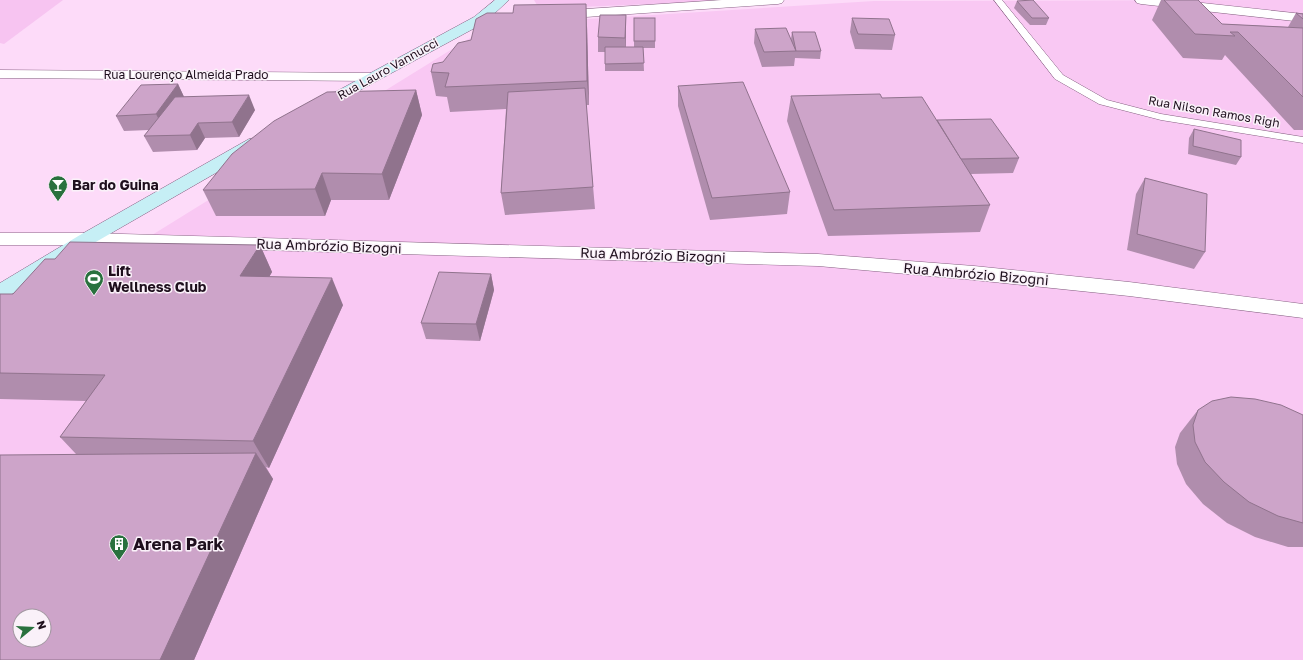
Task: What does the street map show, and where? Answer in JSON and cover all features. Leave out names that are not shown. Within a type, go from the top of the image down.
[{"type":"street","name":"Rua Lauro Vannucci","points":[[309,112],[372,76],[479,20],[503,0]]},
{"type":"street","points":[[542,16],[778,0]]},
{"type":"street","points":[[1141,0],[1303,18]]},
{"type":"street","points":[[479,20],[502,18]]},
{"type":"street","name":"Rua Lourenço Almeida Prado","points":[[0,74],[372,76]]},
{"type":"street","points":[[0,292],[87,239],[268,136]]},
{"type":"street","name":"Rua Ambrózio Bizogni","points":[[0,239],[87,239],[818,260],[974,273],[1129,289],[1303,311]]},
{"type":"lane","name":"Rua Nilson Ramos Righ","points":[[998,0],[1059,77],[1103,102],[1160,117],[1303,140]]},
{"type":"shaded area","points":[[0,0],[63,0],[4,44],[0,43]]},
{"type":"shaded area","points":[[534,0],[746,0],[556,8],[537,5]]},
{"type":"shaded area","points":[[1303,0],[1303,660],[0,660],[0,326],[94,271],[491,25],[874,1]]},
{"type":"building","points":[[1033,0],[1049,18],[1032,18],[1017,1]]},
{"type":"building","points":[[1164,0],[1198,0],[1222,24],[1303,28],[1303,97],[1238,32],[1230,32],[1235,36],[1195,34]]},
{"type":"building","points":[[586,4],[587,81],[445,87],[449,73],[431,72],[433,64],[443,62],[458,43],[471,40],[476,19],[487,13],[513,13],[514,5]]},
{"type":"building","points":[[1296,13],[1303,14],[1303,19]]},
{"type":"building","points":[[600,15],[626,15],[625,38],[598,37]]},
{"type":"building","points":[[634,18],[655,18],[655,41],[634,41]]},
{"type":"building","points":[[852,18],[889,19],[895,35],[858,34]]},
{"type":"building","points":[[786,28],[796,51],[764,52],[755,29]]},
{"type":"building","points":[[792,32],[815,32],[821,51],[796,51]]},
{"type":"building","points":[[605,47],[643,47],[644,63],[605,64]]},
{"type":"building","points":[[743,82],[790,192],[712,198],[678,86]]},
{"type":"building","points":[[178,84],[156,114],[116,116],[141,85]]},
{"type":"building","points":[[585,88],[593,187],[501,193],[508,92]]},
{"type":"building","points":[[416,90],[382,174],[322,173],[315,189],[203,190],[232,154],[274,121],[327,92]]},
{"type":"building","points":[[880,94],[882,98],[922,97],[990,205],[834,210],[791,96]]},
{"type":"building","points":[[249,95],[232,122],[198,123],[190,135],[144,136],[175,97]]},
{"type":"building","points":[[991,119],[1019,158],[961,159],[937,120]]},
{"type":"building","points":[[1194,129],[1241,140],[1241,157],[1193,146]]},
{"type":"building","points":[[1145,178],[1207,194],[1205,252],[1137,234]]},
{"type":"building","points":[[70,242],[260,245],[240,276],[332,278],[253,441],[60,437],[105,375],[0,373],[0,294],[13,294],[45,259],[55,259]]},
{"type":"building","points":[[439,272],[491,274],[476,324],[421,323]]},
{"type":"building","points":[[1231,397],[1255,399],[1281,405],[1303,415],[1303,523],[1278,516],[1249,502],[1224,482],[1205,462],[1195,442],[1193,425],[1198,410],[1212,401]]},
{"type":"building","name":"Arena Park","points":[[256,453],[160,660],[0,660],[0,455]]},
{"type":"place","name":"Bar do Guina","points":[[58,202]]},
{"type":"place","name":"Lift Wellness Club","points":[[94,296]]},
{"type":"place","name":"Arena Park","points":[[119,561]]}]
